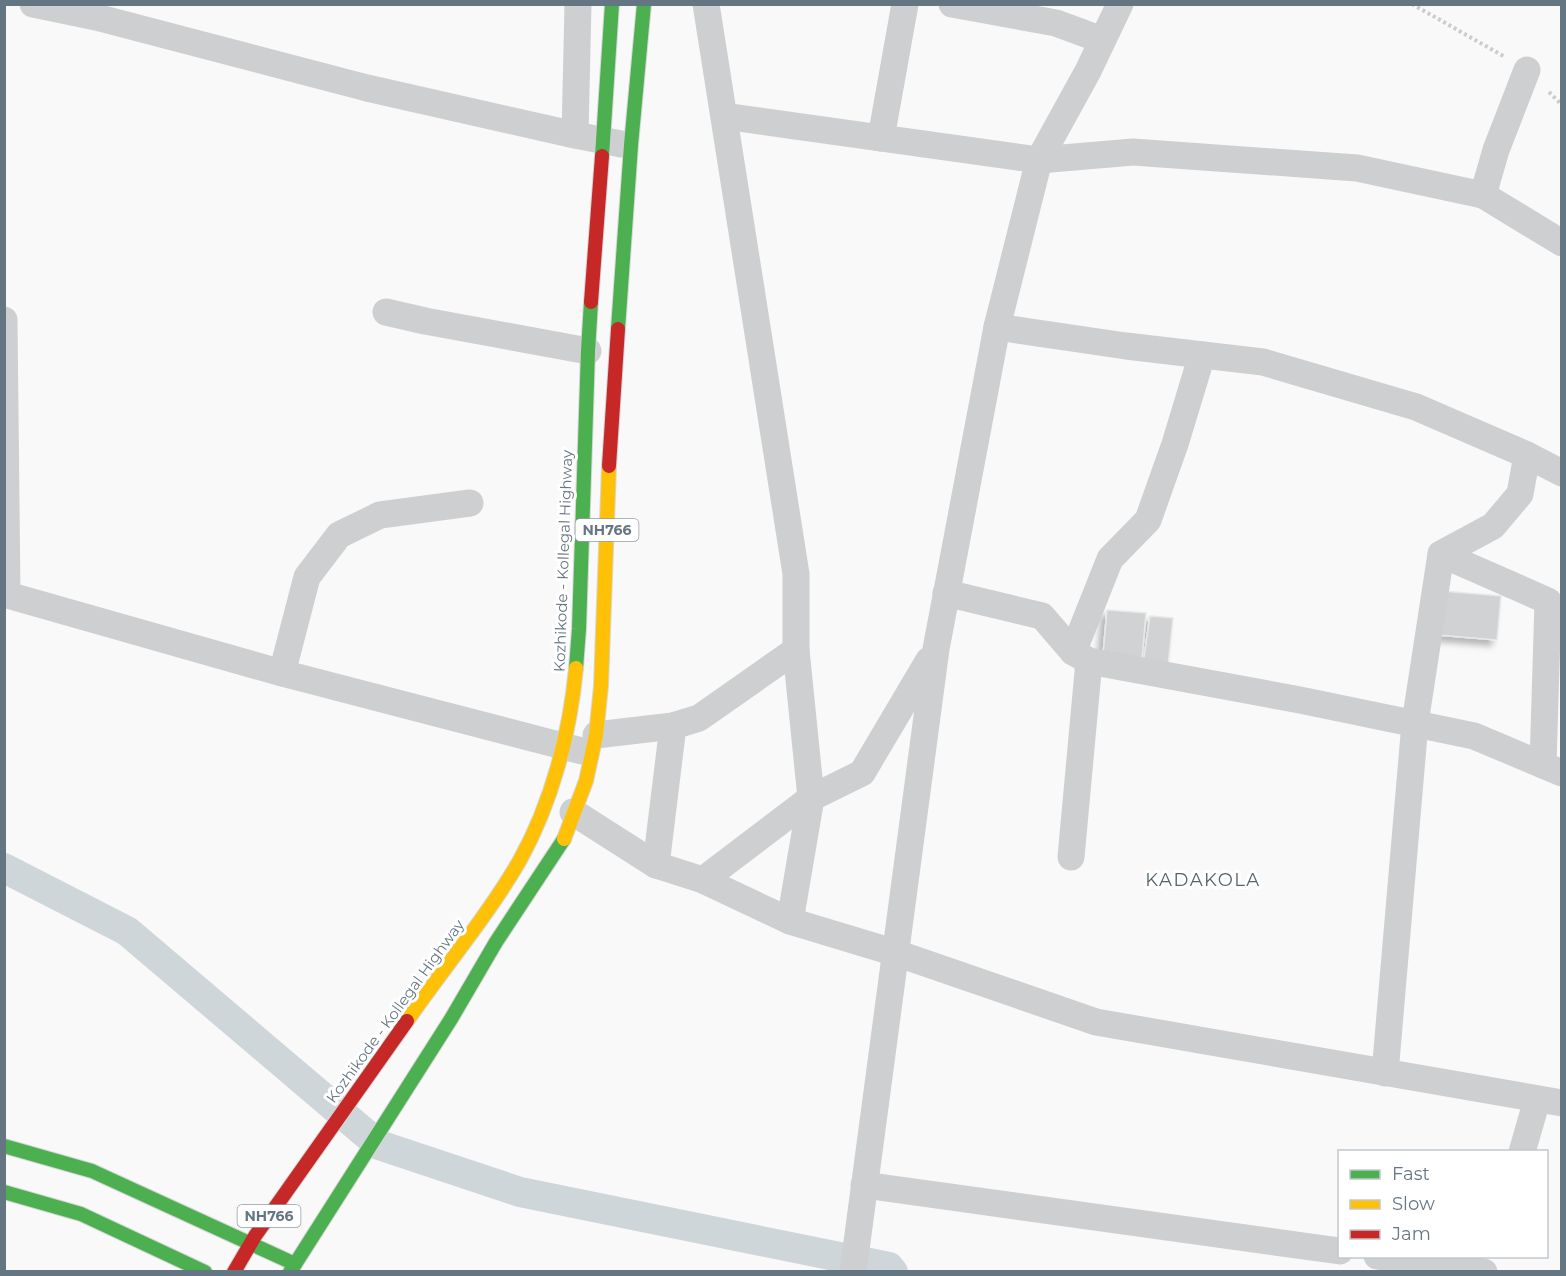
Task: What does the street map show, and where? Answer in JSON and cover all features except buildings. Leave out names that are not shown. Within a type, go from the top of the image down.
[{"type":"main road","name":"Kozhikode - Kollegal Highway","points":[[234,1272],[251,1243],[422,999],[472,933],[520,859],[548,799],[563,745],[574,687],[579,629],[588,351],[612,4]]},
{"type":"main road","name":"NH766","points":[[293,1268],[451,1019],[496,942],[562,841],[586,781],[594,745],[602,686],[609,460],[644,4]]},
{"type":"main road","points":[[4,1146],[92,1171],[251,1243],[293,1268]]},
{"type":"main road","points":[[4,1192],[81,1214],[205,1272]]},
{"type":"street","points":[[33,4],[96,17],[367,88],[575,135],[632,145]]},
{"type":"street","points":[[575,135],[578,4]]},
{"type":"street","points":[[706,4],[796,574],[796,650],[812,798],[790,921]]},
{"type":"street","points":[[881,138],[905,4]]},
{"type":"street","points":[[952,4],[1056,23],[1102,40]]},
{"type":"street","points":[[853,1272],[936,648],[997,327],[1039,160],[1120,4]]},
{"type":"street","points":[[1483,195],[1496,150],[1527,70]]},
{"type":"street","points":[[724,116],[1039,160],[1133,153],[1357,168],[1483,195],[1562,243]]},
{"type":"street","points":[[386,312],[588,351]]},
{"type":"street","points":[[4,320],[6,595],[282,673],[563,745],[594,745],[699,718],[796,650]]},
{"type":"street","points":[[997,327],[1263,362],[1416,407],[1527,455],[1562,473]]},
{"type":"street","points":[[1071,857],[1081,656],[1110,559],[1148,520],[1175,444],[1202,355]]},
{"type":"street","points":[[1441,554],[1492,526],[1520,494],[1527,455]]},
{"type":"street","points":[[282,673],[307,577],[339,535],[380,515],[470,503]]},
{"type":"street","points":[[946,593],[1042,616],[1081,656],[1474,736],[1552,769],[1548,601],[1441,554]]},
{"type":"street","points":[[1385,1073],[1415,723],[1441,554]]},
{"type":"street","points":[[703,880],[812,798],[862,773],[936,648]]},
{"type":"street","points":[[656,865],[673,726]]},
{"type":"street","points":[[573,812],[656,865],[703,880],[790,921],[896,953],[1096,1022],[1549,1102],[1523,1150]]},
{"type":"street","points":[[863,1192],[1338,1251]]},
{"type":"street","points":[[1384,1258],[1486,1272],[1492,1258]]},
{"type":"path","points":[[1412,4],[1527,70],[1562,105]]},
{"type":"waterway","points":[[4,868],[127,931],[379,1145],[520,1192],[889,1267],[893,1272]]},
{"type":"traffic: fast","points":[[602,156],[612,4]]},
{"type":"traffic: fast","points":[[618,329],[644,4]]},
{"type":"traffic: fast","points":[[576,668],[591,302]]},
{"type":"traffic: fast","points":[[290,1272],[451,1019],[496,942],[564,839]]},
{"type":"traffic: fast","points":[[4,1146],[92,1171],[295,1264]]},
{"type":"traffic: fast","points":[[4,1192],[81,1214],[205,1272]]},
{"type":"traffic: slow","points":[[564,839],[586,781],[596,735],[601,686],[609,466]]},
{"type":"traffic: slow","points":[[407,1021],[494,902],[531,838],[558,767],[569,717],[576,668]]},
{"type":"traffic: jam","points":[[591,302],[602,156]]},
{"type":"traffic: jam","points":[[609,466],[618,329]]},
{"type":"traffic: jam","points":[[234,1272],[255,1236],[407,1021]]},
{"type":"district","name":"KADAKOLA","points":[[1203,880]]}]
